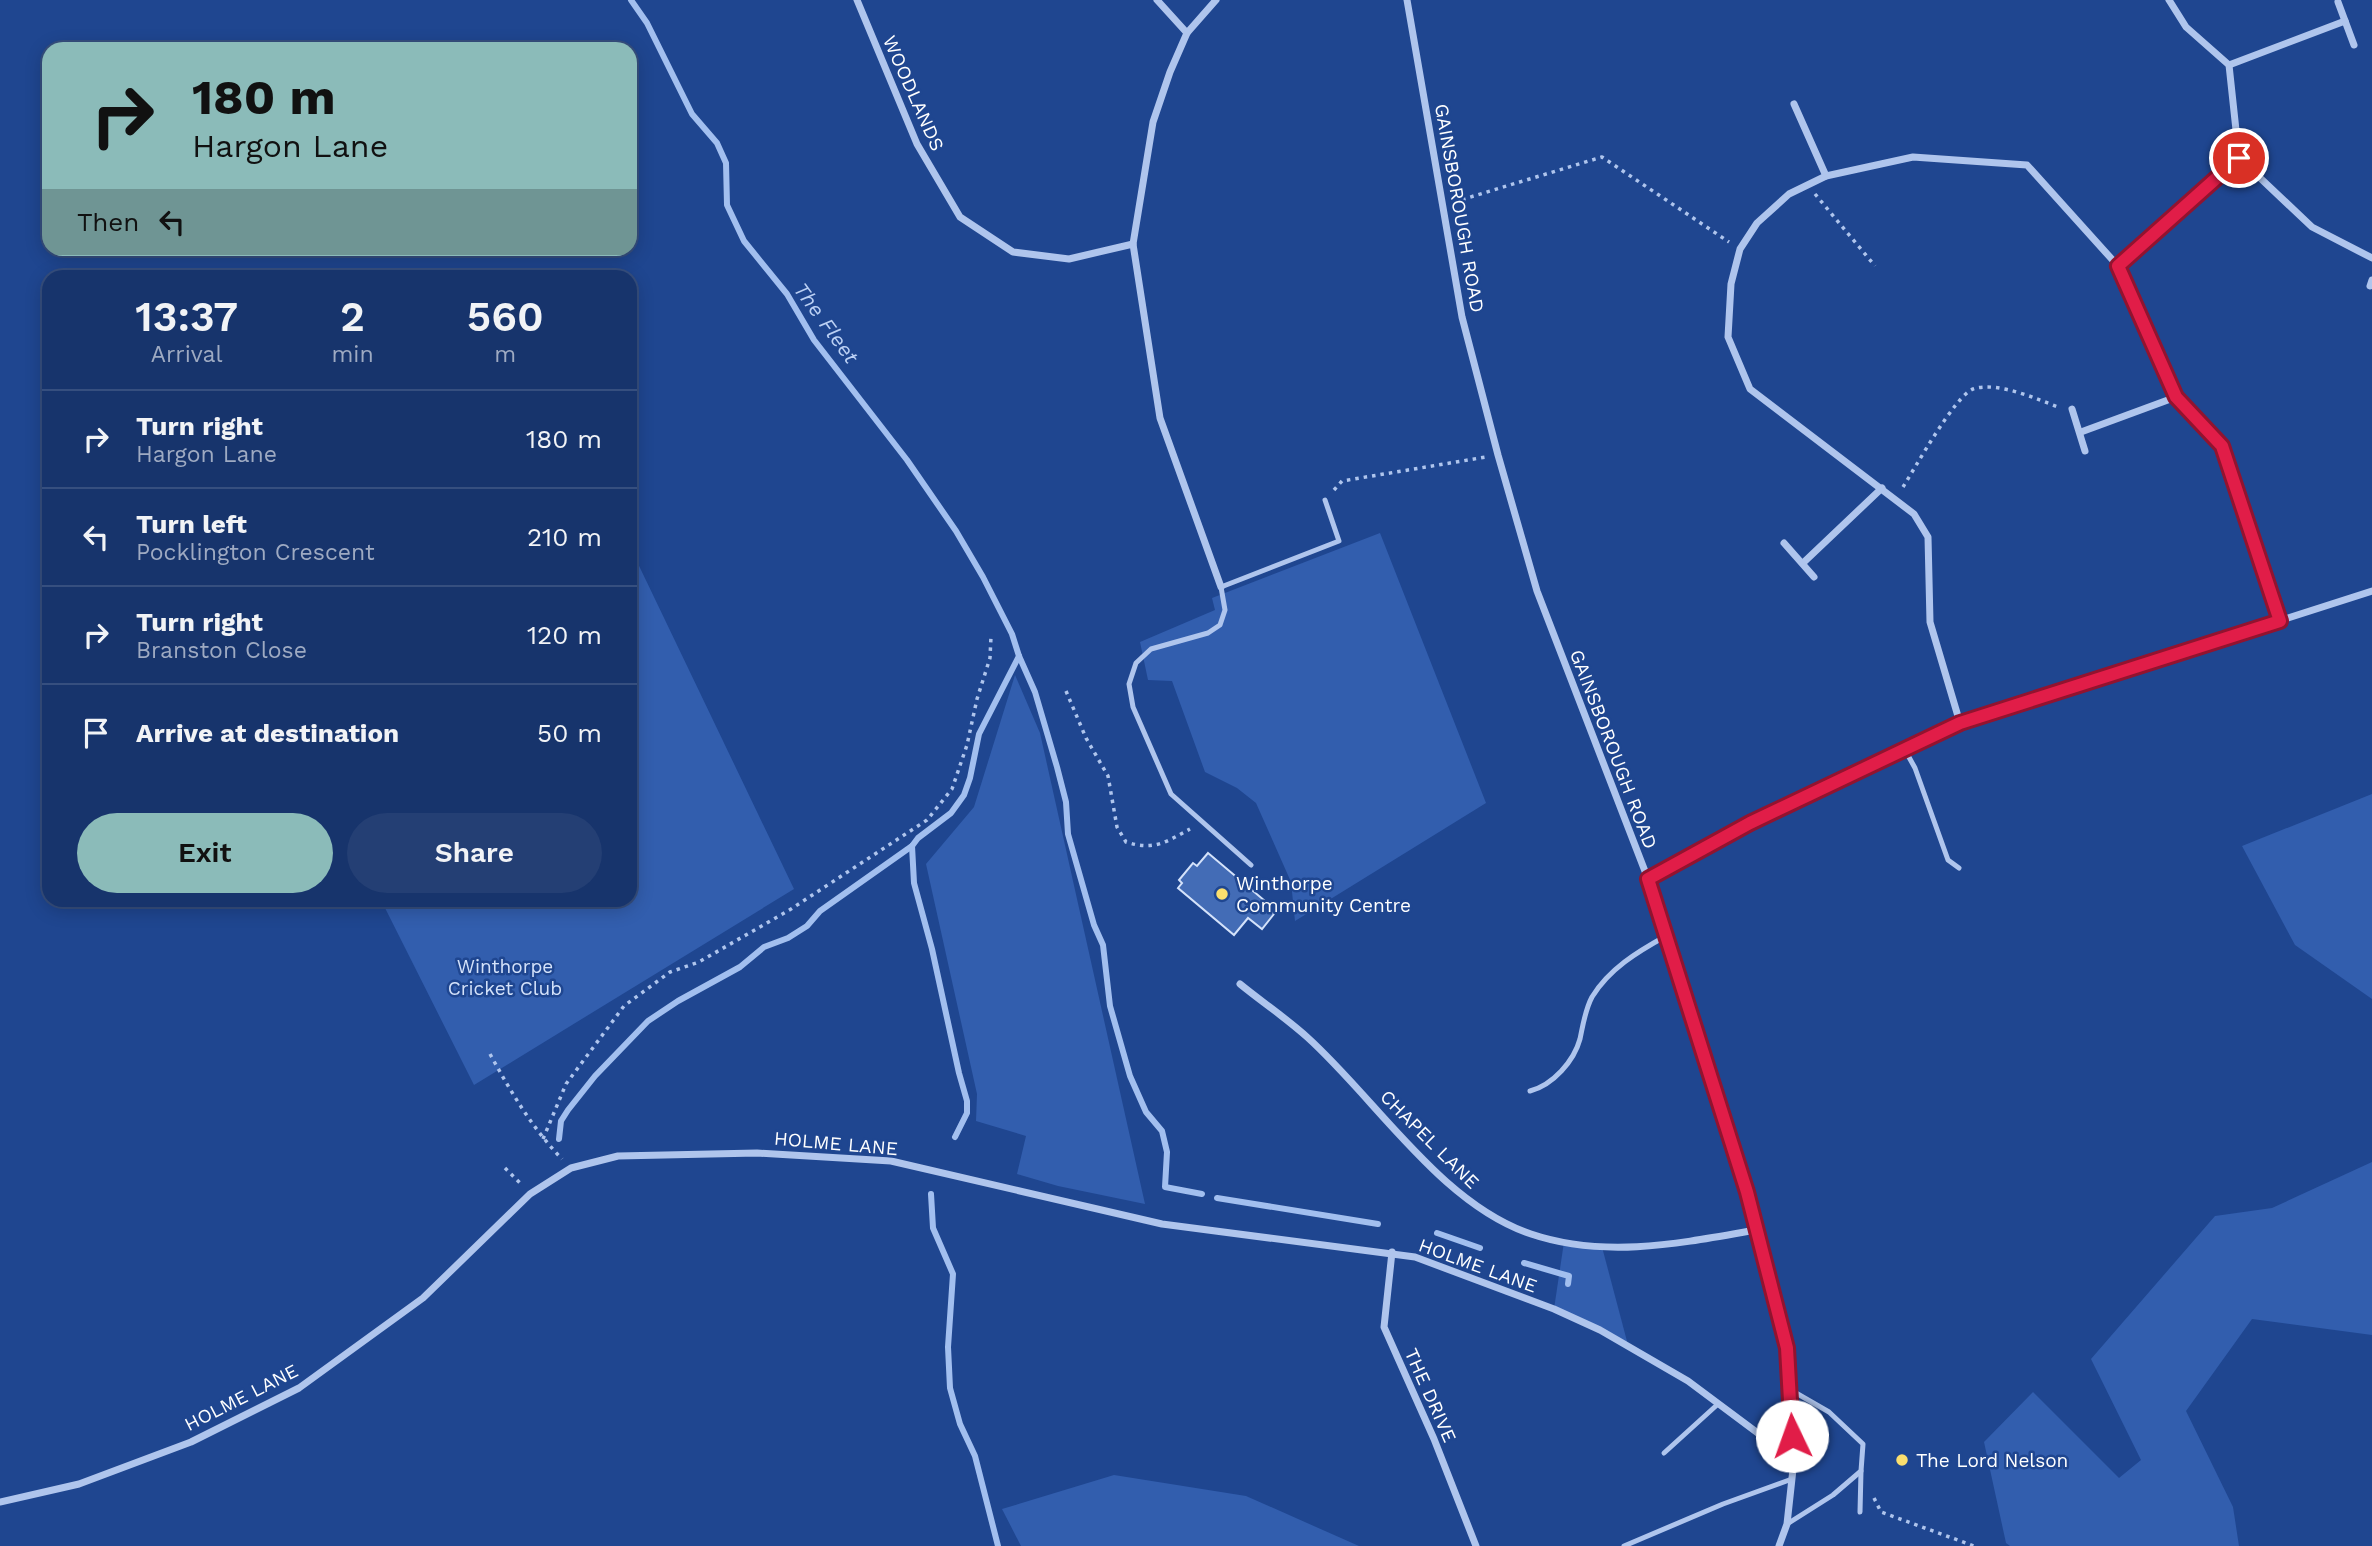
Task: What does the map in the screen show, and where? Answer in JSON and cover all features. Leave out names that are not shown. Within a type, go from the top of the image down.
[{"type":"street","name":"WOODLANDS","points":[[857,0],[917,144],[960,217],[1013,252],[1069,259],[1133,244]]},
{"type":"street","points":[[1157,0],[1187,33]]},
{"type":"street","points":[[1216,0],[1187,33],[1170,72],[1153,122],[1133,244],[1160,418],[1221,587]]},
{"type":"street","name":"GAINSBOROUGH ROAD","points":[[1407,0],[1462,317],[1498,455],[1537,591],[1648,879],[1747,1192],[1787,1348],[1794,1460],[1787,1524],[1779,1546]]},
{"type":"street","points":[[2169,0],[2186,27],[2229,65],[2239,158],[2312,227],[2372,258]]},
{"type":"street","points":[[2338,2],[2354,45]]},
{"type":"street","points":[[2229,65],[2345,21]]},
{"type":"street","points":[[1794,104],[1826,176]]},
{"type":"street","points":[[1960,723],[1930,622],[1928,537],[1914,514],[1750,389],[1728,337],[1731,285],[1740,249],[1757,223],[1789,194],[1826,176],[1913,157],[2027,165],[2118,266],[2176,397],[2222,446],[2280,621]]},
{"type":"street","points":[[2118,266],[2239,158]]},
{"type":"street","points":[[2081,432],[2176,397]]},
{"type":"street","points":[[2072,409],[2085,452]]},
{"type":"street","points":[[1803,563],[1882,488]]},
{"type":"street","points":[[1784,543],[1814,578]]},
{"type":"street","points":[[1648,879],[1750,823],[1960,723],[2372,592]]},
{"type":"street","name":"CHAPEL LANE","points":[[1240,984],[1307,1037],[1443,1178],[1470,1202],[1507,1225],[1533,1235],[1564,1242],[1634,1248],[1687,1243],[1756,1230]]},
{"type":"street","name":"HOLME LANE","points":[[0,1502],[79,1484],[191,1441],[299,1388],[423,1298],[530,1194],[571,1168],[618,1156],[757,1153],[891,1161],[1162,1224],[1415,1257],[1600,1329],[1688,1381],[1794,1460]]},
{"type":"street","name":"THE DRIVE","points":[[1392,1252],[1384,1327],[1434,1439],[1475,1546]]},
{"type":"lane","points":[[1251,865],[1171,794],[1133,707],[1129,684],[1136,663],[1151,649],[1208,633],[1220,625],[1225,610],[1221,587],[1339,541],[1325,500]]},
{"type":"lane","points":[[1905,750],[1915,768],[1948,860],[1959,868]]},
{"type":"lane","points":[[1530,1091],[1550,1082],[1566,1065],[1580,1040],[1591,999],[1601,984],[1629,958],[1666,936]]},
{"type":"lane","points":[[1789,1389],[1829,1412],[1863,1444],[1860,1512]]},
{"type":"lane","points":[[1664,1453],[1718,1404]]},
{"type":"lane","points":[[1787,1524],[1833,1495],[1861,1471]]},
{"type":"lane","points":[[1624,1546],[1723,1504],[1791,1479]]},
{"type":"path","points":[[1443,206],[1602,157],[1740,249]]},
{"type":"path","points":[[1807,185],[1875,266]]},
{"type":"path","points":[[1895,499],[1957,402],[1973,390],[1997,388],[2022,393],[2061,408]]},
{"type":"path","points":[[1325,500],[1342,481],[1498,455]]},
{"type":"path","points":[[543,1139],[566,1084],[624,1006],[670,972],[699,962],[791,909],[927,820],[952,789],[990,658],[991,636]]},
{"type":"path","points":[[1066,691],[1086,738],[1108,776],[1117,827],[1126,842],[1142,847],[1159,845],[1204,822]]},
{"type":"path","points":[[490,1054],[543,1139],[571,1168]]},
{"type":"path","points":[[505,1168],[530,1194]]},
{"type":"path","points":[[1861,1471],[1881,1512],[1974,1546]]},
{"type":"green space","points":[[1380,533],[1486,803],[1295,921],[1291,882],[1256,803],[1237,788],[1205,772],[1172,681],[1148,680],[1140,642],[1215,610],[1212,598]]},
{"type":"green space","name":"Winthorpe Cricket Club","points":[[637,562],[794,889],[474,1085],[385,907],[637,907]]},
{"type":"green space","points":[[1015,675],[1040,733],[1145,1204],[1058,1186],[1017,1174],[1026,1136],[976,1121],[977,1094],[926,864],[974,807]]},
{"type":"green space","points":[[2372,794],[2372,999],[2295,945],[2242,846]]},
{"type":"green space","points":[[2372,1162],[2372,1335],[2252,1319],[2186,1411],[2233,1507],[2239,1546],[2010,1546],[2006,1543],[1984,1442],[2033,1392],[2119,1478],[2141,1460],[2091,1359],[2215,1216],[2272,1208]]},
{"type":"green space","points":[[1564,1242],[1602,1247],[1628,1345],[1554,1309]]},
{"type":"green space","points":[[1114,1475],[1246,1496],[1359,1546],[1021,1546],[1002,1509]]},
{"type":"building","name":"Winthorpe Community Centre","points":[[1208,853],[1265,901],[1262,904],[1274,914],[1262,929],[1248,918],[1234,935],[1178,888],[1182,883],[1179,880],[1193,863],[1197,866]]},
{"type":"waterway","name":"The Fleet","points":[[631,0],[647,23],[692,114],[717,143],[726,163],[727,205],[744,241],[787,294],[814,340],[907,460],[956,531],[1012,634],[1035,692],[1057,767],[1066,802],[1068,834],[1094,925],[1103,945],[1110,1006],[1130,1076],[1146,1112],[1162,1131],[1167,1152],[1165,1187],[1202,1194]]},
{"type":"waterway","points":[[955,1137],[967,1113],[967,1101],[914,883],[912,846],[918,838],[951,813],[964,795],[979,734],[1019,656]]},
{"type":"waterway","points":[[559,1139],[561,1121],[568,1110],[595,1076],[648,1021],[740,967],[764,947],[788,938],[807,926],[820,911],[912,846]]},
{"type":"waterway","points":[[931,1194],[933,1228],[953,1274],[948,1347],[950,1388],[960,1424],[975,1456],[998,1546]]},
{"type":"waterway","points":[[1217,1198],[1378,1224]]},
{"type":"waterway","points":[[1437,1233],[1480,1248]]},
{"type":"waterway","points":[[1524,1263],[1569,1276],[1568,1284]]},
{"type":"place","name":"Winthorpe Community Centre","points":[[1222,894]]},
{"type":"place","name":"The Lord Nelson","points":[[1902,1460]]},
{"type":"route","points":[[1792,1436],[1787,1348],[1747,1192],[1648,879],[1750,823],[1960,723],[2280,621],[2222,446],[2176,397],[2118,266],[2239,158]]}]
